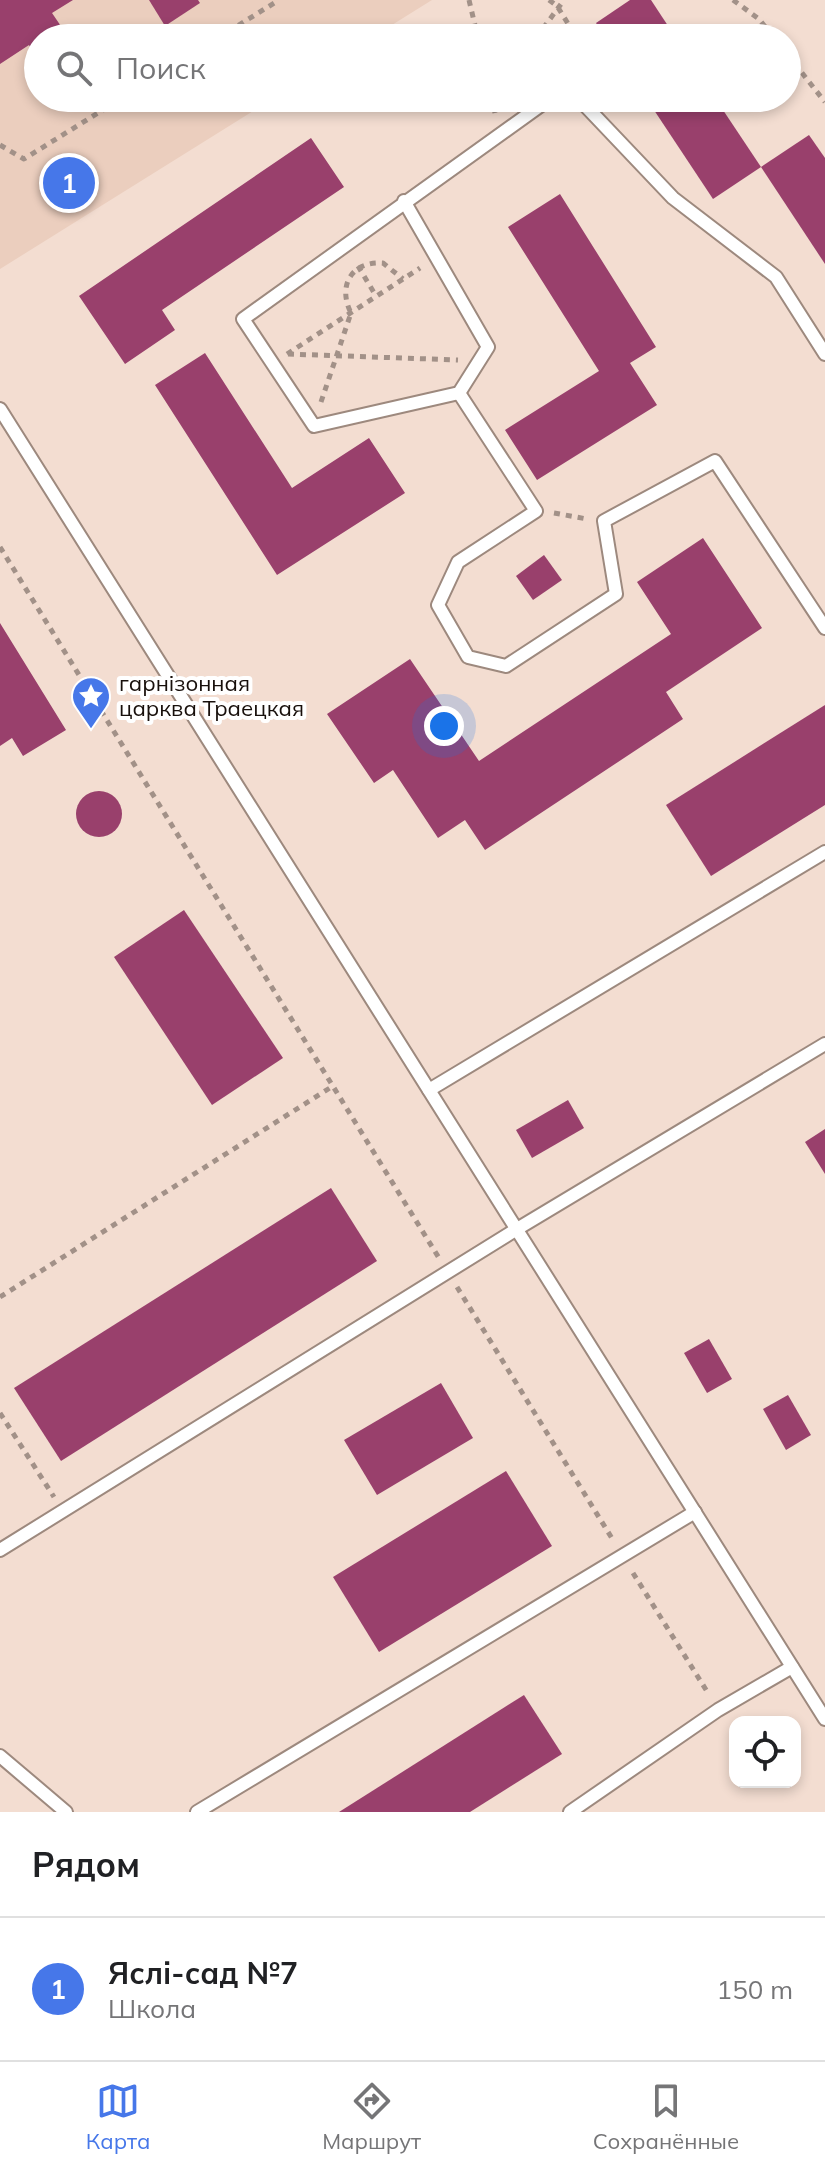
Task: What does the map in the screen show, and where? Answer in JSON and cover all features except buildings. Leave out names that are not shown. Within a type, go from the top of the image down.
[{"type":"lane","points":[[404,201],[488,347],[459,393],[314,426],[243,319],[404,201],[531,112]]},
{"type":"lane","points":[[591,112],[673,198],[776,277],[825,354]]},
{"type":"lane","points":[[459,393],[536,511],[458,562],[438,605],[468,657],[506,666],[616,594],[604,521],[715,461],[825,628]]},
{"type":"lane","points":[[0,409],[825,1719]]},
{"type":"lane","points":[[429,1090],[825,852]]},
{"type":"lane","points":[[0,1550],[517,1229],[825,1044]]},
{"type":"lane","points":[[197,1812],[695,1512]]},
{"type":"lane","points":[[570,1812],[718,1710],[792,1667]]},
{"type":"lane","points":[[0,1756],[66,1812]]},
{"type":"path","points":[[240,24],[279,0]]},
{"type":"path","points":[[469,0],[475,24]]},
{"type":"path","points":[[549,0],[557,6],[568,24]]},
{"type":"path","points":[[545,24],[564,0]]},
{"type":"path","points":[[733,0],[763,24]]},
{"type":"path","points":[[801,72],[825,102]]},
{"type":"path","points":[[0,145],[24,159],[100,112]]},
{"type":"path","points":[[345,244],[376,296]]},
{"type":"path","points":[[273,363],[436,257]]},
{"type":"path","points":[[314,426],[351,313],[345,288],[358,267],[383,263],[403,279]]},
{"type":"path","points":[[287,354],[479,361]]},
{"type":"path","points":[[536,511],[604,521]]},
{"type":"path","points":[[0,547],[718,1710]]},
{"type":"path","points":[[0,1297],[333,1086]]},
{"type":"path","points":[[0,1413],[63,1511]]},
{"type":"shaded area","points":[[0,0],[432,0],[393,24],[24,24],[24,112],[252,112],[0,269]]},
{"type":"place","name":"Яслі-сад №7","points":[[69,183]]},
{"type":"place","name":"гарнізонная царква Траецкая","points":[[91,730]]}]
